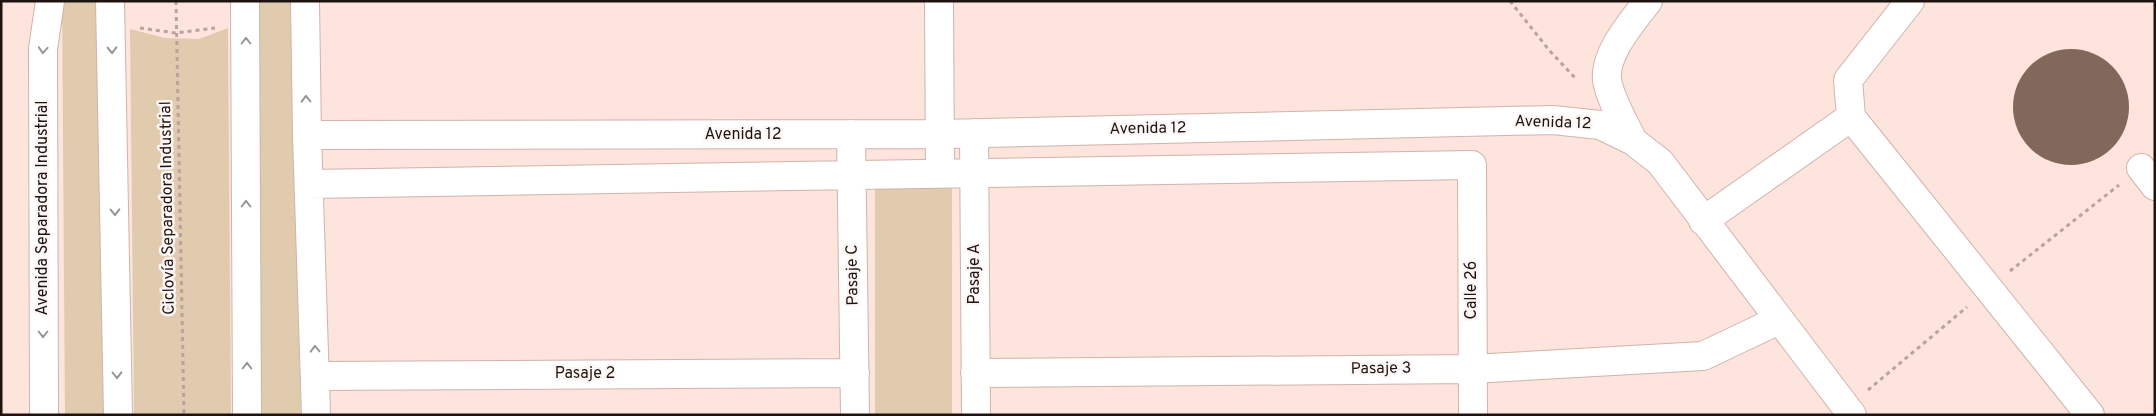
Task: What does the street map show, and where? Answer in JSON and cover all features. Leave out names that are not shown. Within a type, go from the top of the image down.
[{"type":"street","name":"Avenida Separadora Industrial","points":[[44,415],[43,49],[50,1]]},
{"type":"street","points":[[305,1],[308,184],[316,415]]},
{"type":"street","points":[[939,1],[940,173]]},
{"type":"street","points":[[1633,142],[1607,80],[1611,57],[1623,35],[1648,1]]},
{"type":"street","points":[[1910,1],[1848,80],[1850,118],[2090,415]]},
{"type":"street","points":[[246,12],[247,415]]},
{"type":"street","points":[[111,13],[118,415]]},
{"type":"street","points":[[1703,221],[1850,118]]},
{"type":"street","name":"Avenida 12","points":[[307,135],[940,134],[1553,120],[1600,125],[1633,142],[1660,162],[1852,415]]},
{"type":"street","name":"Pasaje A","points":[[974,133],[976,415]]},
{"type":"street","name":"Pasaje C","points":[[851,134],[855,415]]},
{"type":"street","name":"Calle 26","points":[[975,173],[1472,165],[1473,415]]},
{"type":"street","points":[[308,184],[975,173]]},
{"type":"street","name":"Pasaje 3","points":[[975,374],[1472,368],[1703,356],[1779,320]]},
{"type":"street","name":"Pasaje 2","points":[[316,376],[855,372]]},
{"type":"path","name":"Ciclovía Separadora Industrial","points":[[176,1],[184,415]]},
{"type":"path","points":[[1510,1],[1549,50],[1582,86]]},
{"type":"path","points":[[111,13],[176,33],[246,12]]},
{"type":"shaded area","points":[[62,1],[94,2],[106,33],[110,415],[65,415]]},
{"type":"shaded area","points":[[260,1],[290,1],[301,415],[260,415],[256,6]]},
{"type":"shaded area","points":[[228,28],[231,415],[134,415],[130,29],[165,38],[199,39]]},
{"type":"shaded area","points":[[875,179],[952,179],[952,415],[875,415]]},
{"type":"building","points":[[2071,49],[2093,54],[2112,66],[2124,85],[2129,107],[2124,129],[2112,148],[2093,160],[2071,165],[2049,160],[2030,148],[2018,129],[2013,107],[2018,85],[2030,66],[2049,54]]}]
